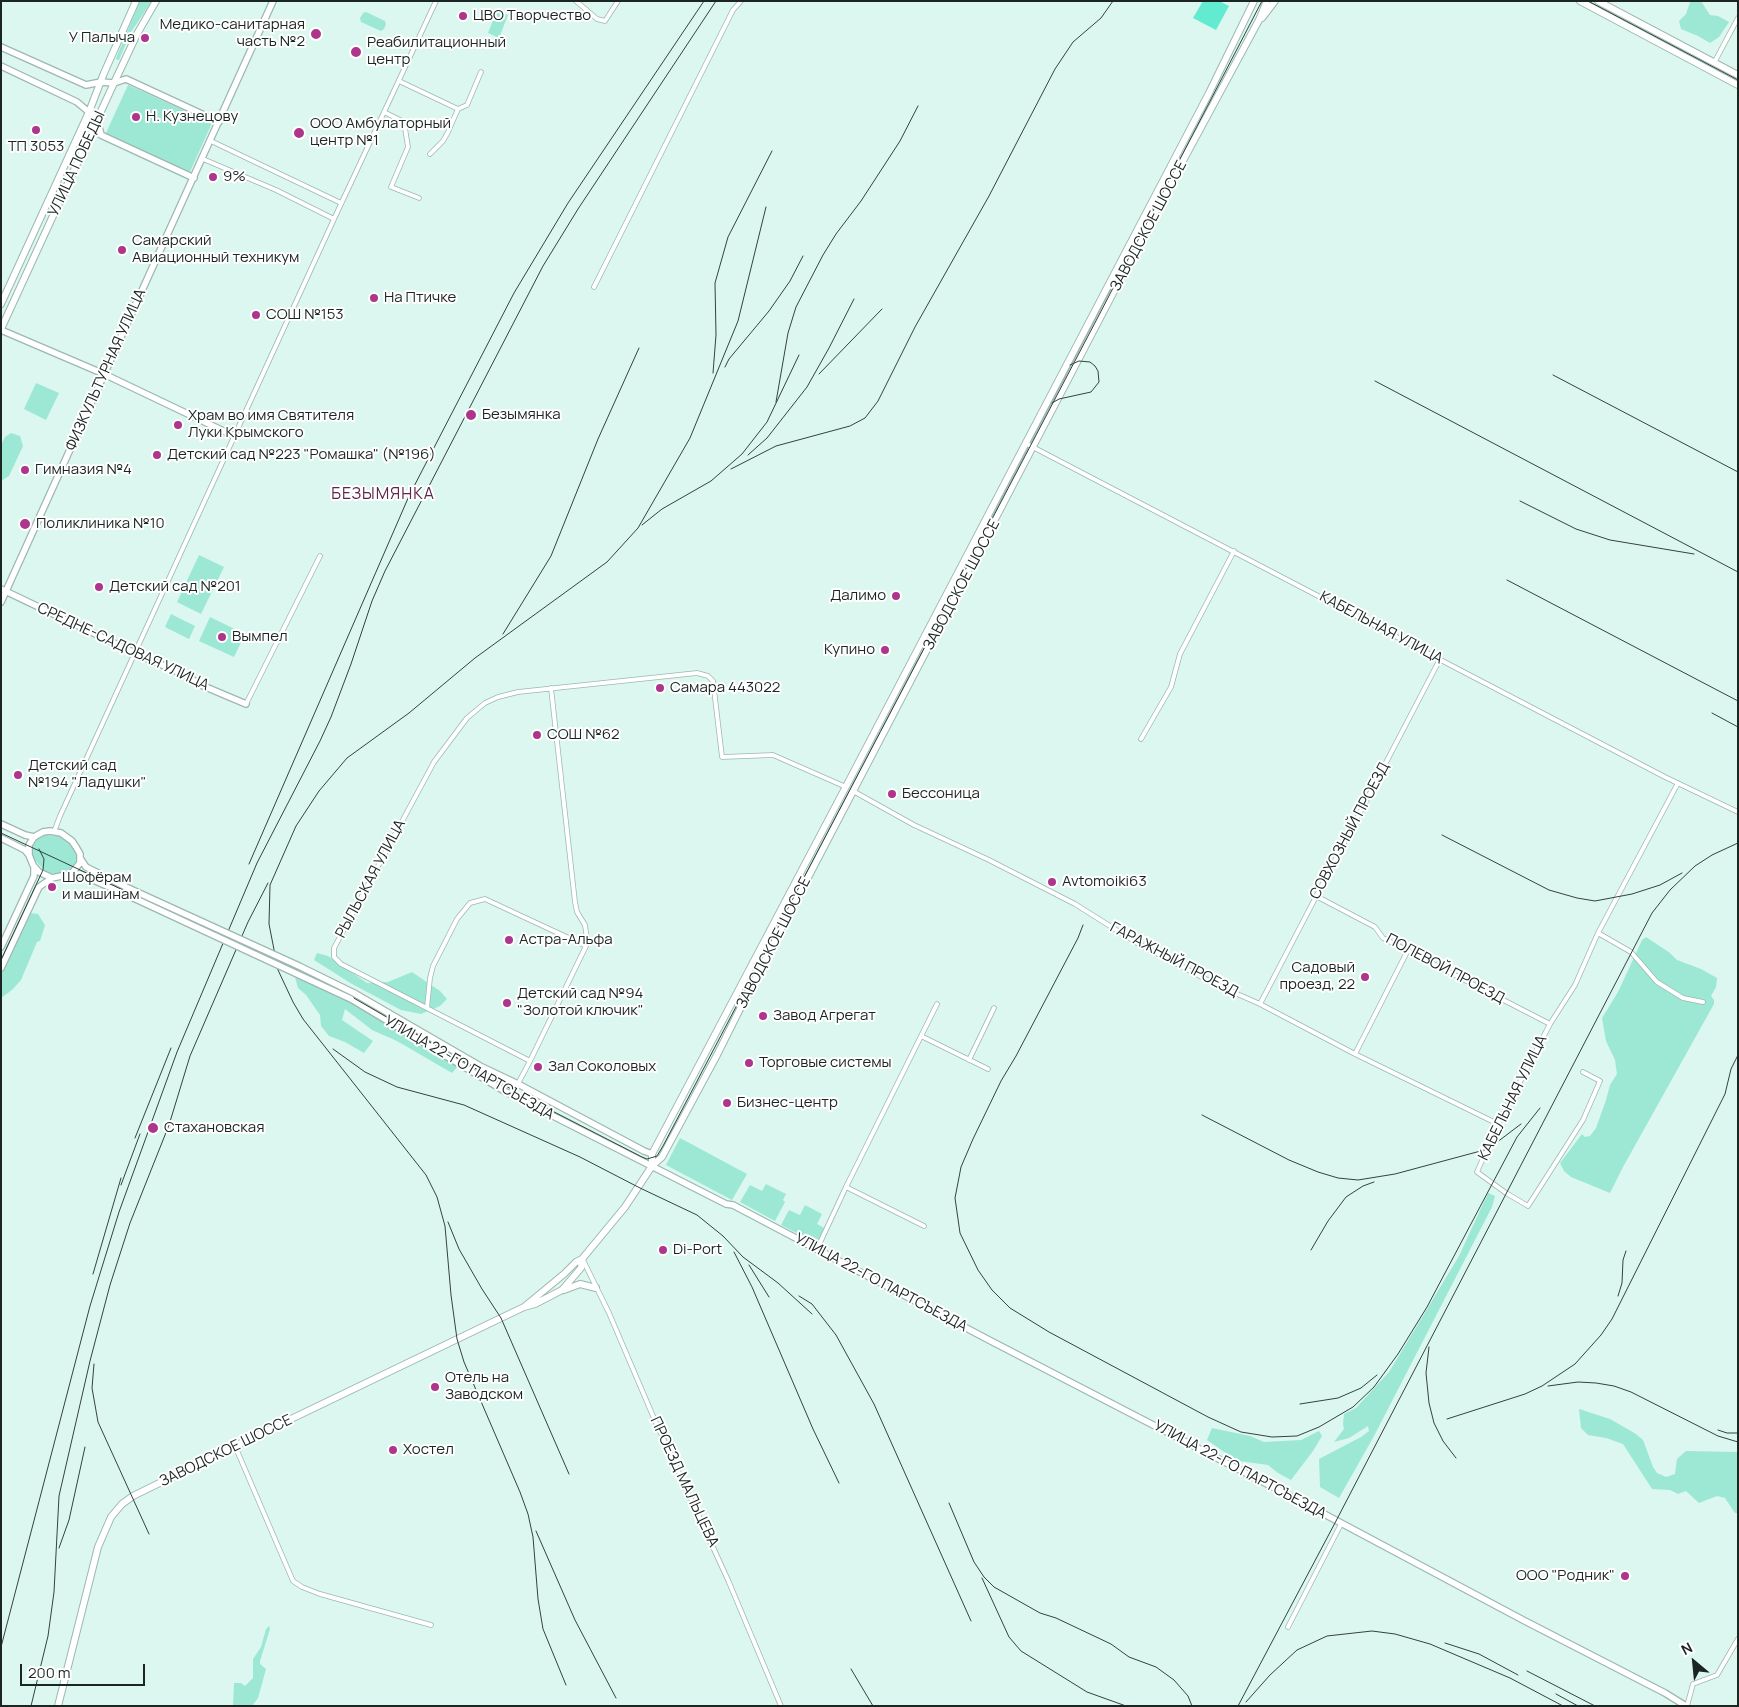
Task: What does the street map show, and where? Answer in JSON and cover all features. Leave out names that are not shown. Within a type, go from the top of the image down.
[{"type":"main road","name":"УЛИЦА ПОБЕДЫ","points":[[1,304],[89,112],[136,1]]},
{"type":"main road","name":"УЛИЦА ПОБЕДЫ","points":[[1,330],[97,119],[156,1]]},
{"type":"main road","points":[[1246,14],[1249,1]]},
{"type":"main road","name":"ЗАВОДСКОЕ ШОССЕ","points":[[652,1166],[652,1154],[1209,93],[1254,1]]},
{"type":"main road","name":"ЗАВОДСКОЕ ШОССЕ","points":[[524,1307],[576,1262],[582,1259],[626,1207],[652,1166],[662,1157],[1259,20],[1267,1]]},
{"type":"main road","points":[[1259,20],[1275,1]]},
{"type":"main road","points":[[1598,1],[1738,75]]},
{"type":"main road","points":[[1583,2],[1738,84]]},
{"type":"main road","points":[[109,61],[112,70],[122,66]]},
{"type":"main road","points":[[53,191],[56,196],[63,195]]},
{"type":"main road","points":[[46,207],[52,204],[55,211]]},
{"type":"main road","name":"ЗАВОДСКОЕ ШОССЕ","points":[[58,1706],[98,1547],[116,1509],[133,1496],[562,1290],[580,1268],[582,1259]]},
{"type":"main road","points":[[562,1290],[580,1284],[596,1288]]},
{"type":"street","name":"ФИЗКУЛЬТУРНАЯ УЛИЦА","points":[[1,602],[4,590],[203,159],[273,1]]},
{"type":"street","points":[[54,832],[341,203],[436,1]]},
{"type":"street","points":[[576,1],[597,19],[606,21],[618,1]]},
{"type":"street","points":[[594,286],[733,10],[741,1]]},
{"type":"street","points":[[1714,63],[1738,18]]},
{"type":"street","points":[[1,47],[86,85],[101,82],[114,83],[126,79],[219,122]]},
{"type":"street","points":[[1,66],[77,102],[97,119],[101,136],[194,178]]},
{"type":"street","points":[[430,154],[448,132],[458,109],[466,104],[481,72]]},
{"type":"street","points":[[398,81],[458,109]]},
{"type":"street","points":[[1209,93],[1217,97]]},
{"type":"street","points":[[384,112],[404,122],[408,147],[390,187],[419,198]]},
{"type":"street","points":[[211,141],[341,203]]},
{"type":"street","points":[[203,159],[276,190],[334,219]]},
{"type":"street","points":[[1093,315],[1101,318]]},
{"type":"street","points":[[1,330],[104,374],[234,436]]},
{"type":"street","name":"КАБЕЛЬНАЯ УЛИЦА","points":[[1025,443],[1678,783],[1738,812]]},
{"type":"street","points":[[1141,739],[1171,687],[1180,654],[1234,551]]},
{"type":"street","points":[[246,704],[320,556]]},
{"type":"street","name":"СРЕДНЕ-САДОВАЯ УЛИЦА","points":[[4,590],[185,675],[201,685],[246,704]]},
{"type":"street","name":"СОВХОЗНЫЙ ПРОЕЗД","points":[[1260,1004],[1440,659]]},
{"type":"street","name":"РЫЛЬСКАЯ УЛИЦА","points":[[530,1061],[341,964],[334,957],[334,948],[434,762],[468,718],[485,703],[498,697],[518,692],[697,673],[708,676],[713,681],[722,757],[773,755],[846,787]]},
{"type":"street","points":[[512,1095],[586,946],[585,925],[577,912],[575,902],[551,688]]},
{"type":"street","name":"КАБЕЛЬНАЯ УЛИЦА","points":[[1583,1072],[1600,1082],[1582,1120],[1528,1206],[1477,1172],[1498,1124],[1550,1024],[1575,985],[1598,934],[1678,783]]},
{"type":"street","points":[[846,787],[853,791]]},
{"type":"street","name":"ГАРАЖНЫЙ ПРОЕЗД","points":[[853,791],[914,825],[989,860],[1075,904],[1137,943],[1217,985],[1260,1004],[1355,1054],[1498,1124]]},
{"type":"street","points":[[1,824],[34,837]]},
{"type":"street","points":[[1,968],[39,887],[52,878],[71,874],[78,867],[80,858],[80,854],[72,841],[66,836],[54,832],[43,832],[34,837],[29,845],[28,855]]},
{"type":"street","points":[[1,838],[25,850],[33,865],[40,872],[52,878]]},
{"type":"street","name":"УЛИЦА 22-ГО ПАРТСЪЕЗДА","points":[[80,858],[86,867],[299,966],[480,1066],[652,1154]]},
{"type":"street","points":[[1,948],[34,876],[33,865]]},
{"type":"street","name":"УЛИЦА 22-ГО ПАРТСЪЕЗДА","points":[[71,874],[80,874],[352,996],[512,1095],[726,1204],[733,1205],[1228,1463],[1687,1706]]},
{"type":"street","name":"ПОЛЕВОЙ ПРОЕЗД","points":[[1316,896],[1375,927],[1383,938],[1550,1024]]},
{"type":"street","points":[[427,1008],[433,966],[457,919],[470,903],[485,899],[586,946]]},
{"type":"street","points":[[1598,934],[1631,952],[1656,982],[1682,998],[1703,1002]]},
{"type":"street","points":[[1355,1054],[1408,950]]},
{"type":"street","points":[[746,977],[754,981]]},
{"type":"street","points":[[817,1249],[937,1004]]},
{"type":"street","points":[[969,1060],[994,1008]]},
{"type":"street","points":[[921,1036],[988,1069]]},
{"type":"street","points":[[846,1187],[924,1226]]},
{"type":"street","name":"ПРОЕЗД МАЛЬЦЕВА","points":[[582,1259],[609,1313],[653,1416],[728,1580],[781,1706]]},
{"type":"street","points":[[235,1446],[293,1581],[302,1587],[320,1594],[431,1625]]},
{"type":"street","points":[[1288,1627],[1342,1524]]},
{"type":"street","points":[[1687,1706],[1694,1684],[1717,1675],[1738,1639]]},
{"type":"shaded area","points":[[140,1],[152,1],[131,32],[119,60],[117,60],[116,58]]},
{"type":"shaded area","points":[[1203,1],[1219,1],[1229,6],[1216,30],[1193,18]]},
{"type":"shaded area","points":[[1701,1],[1710,15],[1718,16],[1729,22],[1719,37],[1710,43],[1681,29],[1679,21],[1686,14],[1690,2]]},
{"type":"shaded area","points":[[497,10],[508,15],[499,38],[488,33]]},
{"type":"shaded area","points":[[366,12],[385,21],[384,29],[381,31],[361,22],[360,18]]},
{"type":"shaded area","points":[[128,85],[212,123],[189,174],[105,135]]},
{"type":"shaded area","points":[[36,383],[59,393],[46,420],[24,409]]},
{"type":"shaded area","points":[[11,433],[20,436],[23,446],[9,476],[1,481],[1,445],[5,437]]},
{"type":"shaded area","points":[[199,555],[224,567],[201,614],[177,602]]},
{"type":"shaded area","points":[[171,614],[195,626],[189,639],[165,627]]},
{"type":"shaded area","name":"Вымпел","points":[[210,617],[245,634],[234,657],[199,641]]},
{"type":"shaded area","points":[[45,835],[59,836],[72,844],[78,862],[69,872],[56,874],[46,872],[33,858],[32,848],[34,842]]},
{"type":"shaded area","points":[[30,913],[38,914],[45,925],[40,941],[37,942],[21,980],[1,998],[1,975]]},
{"type":"shaded area","points":[[1646,937],[1677,960],[1701,969],[1717,978],[1716,987],[1711,996],[1714,1004],[1610,1193],[1571,1177],[1564,1171],[1560,1163],[1582,1134],[1585,1137],[1590,1136],[1596,1128],[1610,1085],[1617,1074],[1615,1060],[1606,1041],[1602,1018],[1618,992],[1642,940]]},
{"type":"shaded area","points":[[317,953],[328,956],[367,983],[388,982],[412,972],[440,991],[447,999],[440,1006],[421,1014],[401,1010],[352,984],[314,960]]},
{"type":"shaded area","points":[[295,977],[345,998],[458,1066],[452,1073],[397,1041],[372,1030],[345,1009],[342,1020],[373,1041],[364,1053],[345,1042],[329,1036],[321,1026],[320,1015],[306,995],[298,988]]},
{"type":"shaded area","points":[[680,1138],[747,1174],[732,1200],[666,1165]]},
{"type":"shaded area","points":[[766,1184],[786,1194],[783,1200],[785,1202],[775,1221],[740,1202],[750,1185],[762,1191]]},
{"type":"shaded area","points":[[1488,1193],[1495,1196],[1492,1207],[1374,1436],[1339,1498],[1320,1487],[1319,1459],[1369,1431],[1368,1426],[1349,1438],[1334,1442],[1344,1429],[1344,1414],[1356,1408],[1389,1372],[1459,1256]]},
{"type":"shaded area","points":[[805,1205],[822,1214],[817,1224],[826,1229],[818,1244],[781,1225],[789,1210],[800,1215]]},
{"type":"shaded area","points":[[1579,1409],[1610,1419],[1636,1434],[1643,1440],[1657,1473],[1666,1477],[1675,1474],[1677,1459],[1686,1451],[1738,1452],[1738,1513],[1735,1513],[1725,1498],[1717,1496],[1699,1503],[1686,1491],[1678,1494],[1670,1490],[1652,1489],[1623,1444],[1606,1438],[1588,1435],[1581,1428]]},
{"type":"shaded area","points":[[1212,1428],[1250,1436],[1264,1442],[1301,1440],[1319,1431],[1322,1436],[1291,1480],[1268,1465],[1239,1461],[1227,1454],[1207,1440]]},
{"type":"shaded area","points":[[269,1626],[270,1629],[260,1661],[260,1664],[266,1669],[258,1698],[252,1706],[233,1706],[234,1683],[241,1683],[245,1686],[253,1678],[253,1659],[261,1647],[266,1629]]},
{"type":"tram line","points":[[1,833],[352,997],[525,1097],[642,1157],[647,1159],[657,1156],[1262,1]]},
{"type":"tram line","points":[[1588,1],[1738,80]]},
{"type":"tram line","points":[[1052,403],[1059,399],[1091,392],[1099,382],[1098,371],[1090,362],[1079,361],[1070,365]]},
{"type":"tram line","points":[[1,960],[43,870],[44,859],[39,849]]},
{"type":"railway","points":[[249,864],[409,496],[514,293],[568,203],[704,1]]},
{"type":"railway","points":[[1,1647],[90,1306],[119,1212],[177,1052],[257,863],[331,717],[372,601],[385,571],[543,266],[578,209],[716,1]]},
{"type":"railway","points":[[731,469],[776,446],[850,426],[865,418],[878,401],[915,327],[989,196],[1055,69],[1073,42],[1101,18],[1113,1]]},
{"type":"railway","points":[[776,402],[788,333],[796,307],[823,255],[900,141],[918,106]]},
{"type":"railway","points":[[713,373],[716,335],[715,283],[728,237],[772,151]]},
{"type":"railway","points":[[566,1685],[543,1629],[538,1599],[533,1537],[528,1514],[464,1362],[457,1339],[445,1226],[437,1197],[426,1175],[303,1019],[293,1002],[278,970],[269,924],[270,885],[296,826],[319,791],[347,758],[409,713],[475,658],[607,562],[638,528],[690,438],[738,321],[766,207]]},
{"type":"railway","points":[[725,367],[729,359],[769,311],[790,281],[803,256]]},
{"type":"railway","points":[[748,455],[767,438],[807,387],[854,299]]},
{"type":"railway","points":[[819,374],[882,309]]},
{"type":"railway","points":[[503,634],[551,556],[598,439],[639,348]]},
{"type":"railway","points":[[642,525],[662,509],[711,481],[742,454],[767,422],[799,355]]},
{"type":"railway","points":[[1553,375],[1738,472]]},
{"type":"railway","points":[[1375,381],[1738,572]]},
{"type":"railway","points":[[1520,501],[1576,529],[1610,540],[1694,554]]},
{"type":"railway","points":[[1507,580],[1738,701]]},
{"type":"railway","points":[[1712,713],[1738,727]]},
{"type":"railway","points":[[1442,835],[1549,890],[1595,901],[1632,894],[1660,885],[1682,873]]},
{"type":"railway","points":[[1238,1706],[1652,913],[1670,890],[1695,866],[1712,855],[1738,843]]},
{"type":"railway","points":[[31,1706],[48,1636],[54,1592],[59,1496],[90,1361],[110,1285],[130,1223],[169,1125],[190,1056],[248,922],[268,883]]},
{"type":"railway","points":[[1083,925],[1016,1056],[1001,1081],[961,1167],[955,1198],[960,1233],[978,1270],[992,1290],[1010,1308],[1049,1332],[1208,1417],[1241,1432],[1272,1437],[1297,1436],[1319,1427],[1353,1407],[1374,1387],[1398,1354],[1427,1307],[1517,1137],[1540,1108]]},
{"type":"railway","points":[[135,1138],[171,1048]]},
{"type":"railway","points":[[333,1049],[365,1072],[397,1087],[464,1105],[580,1157],[697,1215],[723,1236],[743,1257],[778,1283],[812,1314]]},
{"type":"railway","points":[[1447,1419],[1525,1394],[1542,1386],[1575,1364],[1601,1335],[1612,1319],[1725,1094],[1731,1069],[1738,1055]]},
{"type":"railway","points":[[1202,1115],[1289,1160],[1338,1178],[1358,1180],[1395,1174],[1488,1149],[1521,1124]]},
{"type":"railway","points":[[121,1185],[140,1134]]},
{"type":"railway","points":[[93,1274],[121,1178]]},
{"type":"railway","points":[[1311,1250],[1328,1221],[1346,1197],[1363,1186],[1374,1182]]},
{"type":"railway","points":[[448,1222],[459,1249],[501,1318],[569,1474]]},
{"type":"railway","points":[[1618,1296],[1622,1283],[1623,1260],[1626,1251]]},
{"type":"railway","points":[[734,1252],[752,1287],[813,1429],[839,1483]]},
{"type":"railway","points":[[749,1265],[769,1297]]},
{"type":"railway","points":[[799,1296],[812,1304],[836,1335],[874,1404],[971,1621]]},
{"type":"railway","points":[[1429,1347],[1426,1373],[1429,1403],[1434,1423],[1443,1441],[1456,1458]]},
{"type":"railway","points":[[94,1364],[92,1388],[98,1422],[149,1534]]},
{"type":"railway","points":[[1300,1404],[1338,1398],[1361,1388],[1377,1375]]},
{"type":"railway","points":[[1548,1386],[1578,1382],[1614,1386],[1631,1392],[1718,1436],[1738,1442]]},
{"type":"railway","points":[[1718,1430],[1727,1433],[1738,1433]]},
{"type":"railway","points":[[59,1548],[69,1520],[85,1447]]},
{"type":"railway","points":[[949,1503],[974,1562],[984,1577],[994,1587],[1040,1613],[1056,1618],[1111,1644],[1129,1657],[1156,1667],[1174,1680],[1188,1696],[1192,1706]]},
{"type":"railway","points":[[536,1531],[575,1620],[616,1698]]},
{"type":"railway","points":[[982,1578],[1009,1637],[1021,1651],[1087,1692],[1126,1706]]},
{"type":"railway","points":[[1246,1702],[1270,1675],[1297,1650],[1327,1636],[1372,1631],[1395,1634],[1430,1644],[1510,1678],[1563,1706]]},
{"type":"railway","points":[[1445,1643],[1479,1654],[1518,1675]]},
{"type":"railway","points":[[851,1669],[873,1706]]},
{"type":"railway","points":[[1527,1671],[1595,1706]]},
{"type":"railway","points":[[1556,1694],[1578,1706]]},
{"type":"place","name":"ЦВО Творчество","points":[[463,16]]},
{"type":"place","name":"Медико-санитарная часть №2","points":[[316,34]]},
{"type":"place","name":"У Палыча","points":[[145,38]]},
{"type":"place","name":"Реабилитационный центр","points":[[356,52]]},
{"type":"place","name":"Н. Кузнецову","points":[[136,117]]},
{"type":"place","name":"ТП 3053","points":[[36,130]]},
{"type":"place","name":"ООО Амбулаторный центр №1","points":[[299,133]]},
{"type":"place","name":"9%","points":[[213,177]]},
{"type":"place","name":"Самарский Авиационный техникум","points":[[122,250]]},
{"type":"place","name":"На Птичке","points":[[374,298]]},
{"type":"place","name":"СОШ №153","points":[[256,315]]},
{"type":"place","name":"Безымянка","points":[[471,415]]},
{"type":"place","name":"Храм во имя Святителя Луки Крымского","points":[[178,425]]},
{"type":"place","name":"Детский сад №223 \"Ромашка\" (№196)","points":[[157,455]]},
{"type":"place","name":"Гимназия №4","points":[[25,470]]},
{"type":"place","name":"Поликлиника №10","points":[[25,524]]},
{"type":"place","name":"Детский сад №201","points":[[99,587]]},
{"type":"place","name":"Далимо","points":[[896,596]]},
{"type":"place","name":"Вымпел","points":[[222,637]]},
{"type":"place","name":"Купино","points":[[885,650]]},
{"type":"place","name":"Самара 443022","points":[[660,688]]},
{"type":"place","name":"СОШ №62","points":[[537,735]]},
{"type":"place","name":"Детский сад №194 \"Ладушки\"","points":[[18,775]]},
{"type":"place","name":"Бессоница","points":[[892,794]]},
{"type":"place","name":"Avtomoiki63","points":[[1052,882]]},
{"type":"place","name":"Шофёрам и машинам","points":[[52,887]]},
{"type":"place","name":"Астра-Альфа","points":[[509,940]]},
{"type":"place","name":"Садовый проезд, 22","points":[[1365,977]]},
{"type":"place","name":"Детский сад №94 \"Золотой ключик\"","points":[[507,1003]]},
{"type":"place","name":"Завод Агрегат","points":[[763,1016]]},
{"type":"place","name":"Торговые системы","points":[[749,1063]]},
{"type":"place","name":"Зал Соколовых","points":[[538,1067]]},
{"type":"place","name":"Бизнес-центр","points":[[727,1103]]},
{"type":"place","name":"Стахановская","points":[[153,1128]]},
{"type":"place","name":"Di-Port","points":[[663,1250]]},
{"type":"place","name":"Отель на Заводском","points":[[435,1387]]},
{"type":"place","name":"Хостел","points":[[393,1450]]},
{"type":"place","name":"ООО \"Родник\"","points":[[1625,1576]]},
{"type":"district","name":"БЕЗЫМЯНКА","points":[[383,495]]}]
